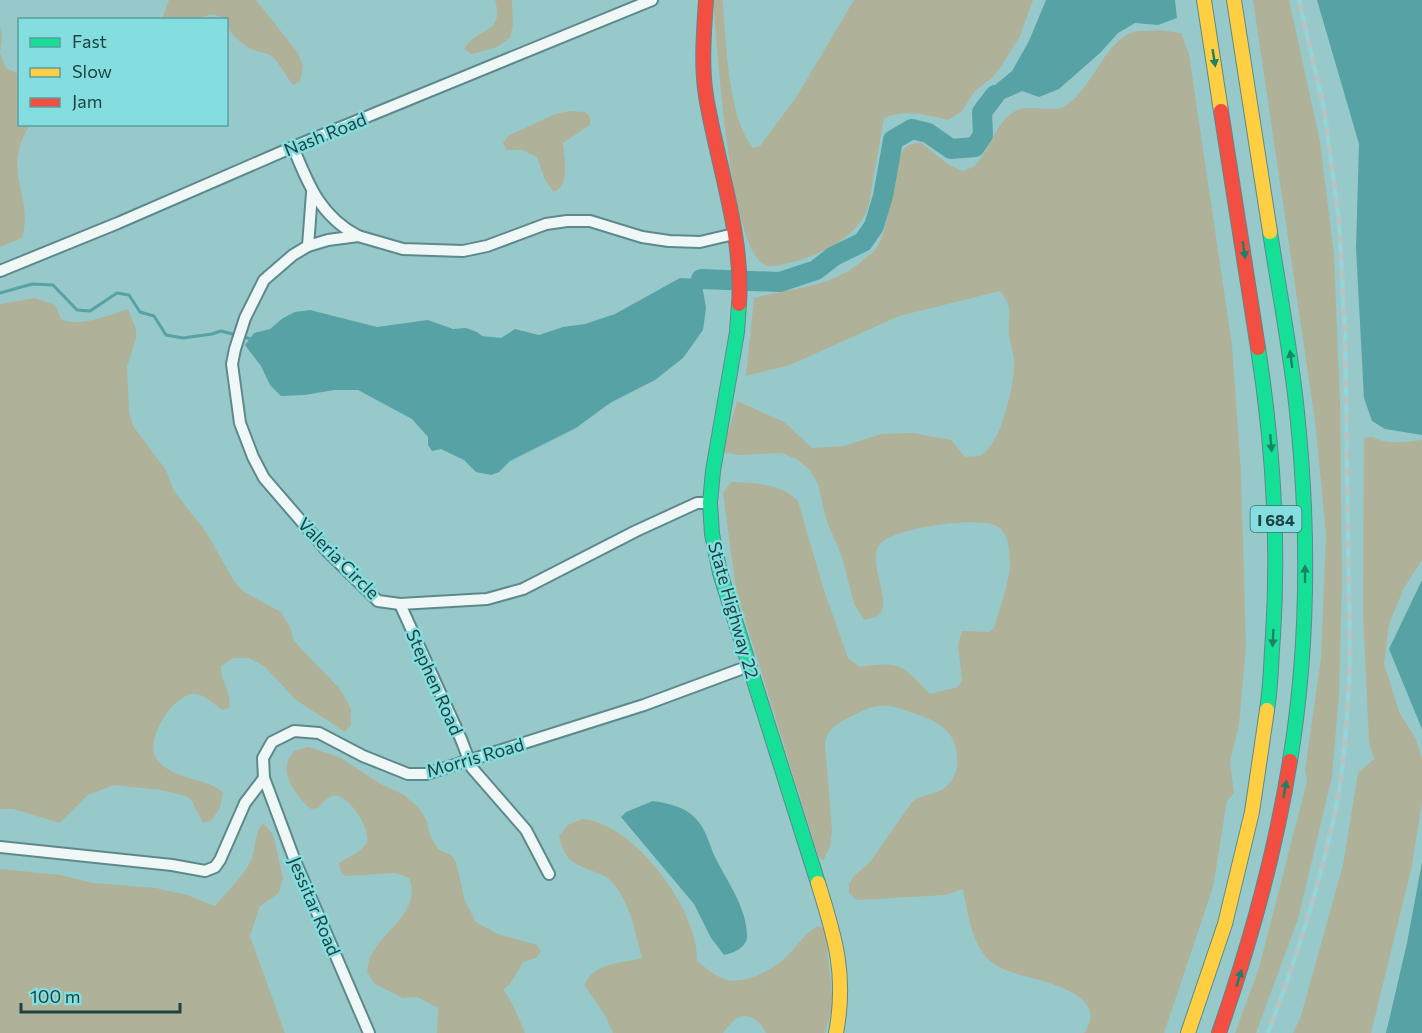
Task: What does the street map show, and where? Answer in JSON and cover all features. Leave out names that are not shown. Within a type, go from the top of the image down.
[{"type":"main road","name":"State Highway 22","points":[[706,0],[703,51],[706,95],[740,266],[741,296],[713,471],[710,503],[715,553],[748,666],[837,947],[842,993],[836,1033]]},
{"type":"main road","name":"I 684","points":[[1188,1033],[1225,924],[1252,812],[1269,699],[1276,586],[1276,527],[1268,412],[1204,0]]},
{"type":"main road","name":"I 684","points":[[1219,1033],[1253,931],[1280,817],[1298,702],[1305,587],[1303,480],[1298,409],[1234,0]]},
{"type":"street","name":"Nash Road","points":[[0,271],[293,147],[652,0]]},
{"type":"street","name":"Valeria Circle","points":[[293,147],[312,193],[328,214],[349,232],[403,249],[463,251],[487,246],[546,224],[567,221],[590,221],[642,237],[669,242],[700,242],[734,234]]},
{"type":"street","name":"Valeria Circle","points":[[308,246],[312,193]]},
{"type":"street","name":"Valeria Circle","points":[[358,236],[328,240],[308,246],[293,255],[264,280],[245,318],[234,349],[232,364],[240,423],[264,478],[327,551],[378,601],[400,604],[487,599],[523,589],[636,531],[697,503],[710,503]]},
{"type":"street","name":"Stephen Road","points":[[400,604],[472,768],[526,830],[549,874]]},
{"type":"street","name":"Morris Road","points":[[0,847],[172,865],[206,871],[215,867],[220,860],[245,803],[264,778],[263,758],[272,742],[294,731],[319,733],[363,756],[408,774],[426,774],[644,705],[748,666]]},
{"type":"street","name":"Jessitar Road","points":[[264,778],[295,861],[369,1033]]},
{"type":"green space","points":[[169,0],[256,0],[298,53],[303,66],[300,82],[293,85],[273,57],[253,50],[234,36],[228,26],[228,18],[209,15],[201,18],[162,18]]},
{"type":"green space","points":[[495,0],[512,0],[513,24],[510,38],[497,47],[472,54],[464,49],[469,42],[493,25],[497,11]]},
{"type":"green space","points":[[713,0],[722,0],[723,3],[733,99],[738,118],[753,148],[760,146],[797,96],[854,0],[1033,0],[1020,36],[1002,65],[992,78],[975,91],[961,112],[948,120],[908,113],[884,118],[868,207],[862,220],[852,231],[832,246],[813,255],[770,266],[765,265],[753,251],[742,223],[734,186],[727,143]]},
{"type":"green space","points":[[1253,0],[1289,0],[1320,141],[1334,255],[1340,402],[1342,581],[1339,694],[1332,777],[1298,919],[1256,1033],[1235,1033],[1259,968],[1307,781],[1305,770],[1321,658],[1326,535],[1315,421]]},
{"type":"green space","points":[[0,25],[2,37],[0,53]]},
{"type":"green space","points":[[1160,30],[1181,33],[1189,54],[1232,345],[1241,473],[1246,647],[1239,725],[1230,762],[1234,793],[1227,801],[1213,887],[1164,1033],[1084,1033],[1090,1019],[1088,1007],[1079,997],[1051,983],[1005,970],[985,956],[973,932],[963,889],[946,895],[857,900],[849,893],[849,884],[853,877],[870,862],[912,802],[938,792],[953,778],[957,765],[955,746],[952,738],[941,726],[899,708],[883,706],[863,710],[833,728],[825,743],[832,831],[830,847],[823,861],[818,855],[736,590],[723,493],[731,482],[758,484],[776,487],[798,501],[823,587],[848,658],[860,667],[893,665],[900,667],[930,694],[958,687],[962,680],[958,645],[962,631],[989,632],[994,628],[1010,569],[1009,547],[1002,530],[988,524],[957,523],[904,532],[882,542],[877,550],[876,559],[882,592],[882,610],[876,617],[864,620],[854,604],[842,557],[826,519],[818,484],[810,470],[798,460],[782,453],[739,455],[723,452],[737,401],[784,422],[812,448],[844,446],[881,434],[913,433],[951,440],[965,457],[979,456],[987,451],[994,441],[1005,414],[1014,372],[1009,335],[1009,307],[1000,291],[899,316],[790,365],[746,376],[754,298],[810,286],[836,277],[849,271],[875,250],[881,239],[889,210],[897,164],[901,153],[907,146],[920,142],[949,165],[963,171],[969,169],[977,164],[1001,124],[1012,113],[1025,108],[1053,109],[1065,106],[1082,90],[1119,40],[1139,31]]},
{"type":"green space","points":[[0,53],[6,68],[18,74],[18,126],[30,126],[18,156],[25,210],[22,238],[0,247]]},
{"type":"green space","points":[[569,111],[585,112],[590,117],[590,125],[563,143],[565,177],[563,184],[554,192],[545,180],[537,157],[522,150],[507,150],[503,143],[508,136],[553,115]]},
{"type":"green space","points":[[35,298],[55,305],[61,319],[77,322],[94,320],[128,309],[136,329],[136,338],[127,367],[129,411],[133,426],[166,470],[174,491],[206,532],[234,581],[244,592],[281,612],[290,627],[294,641],[340,689],[351,709],[351,725],[345,732],[296,700],[264,666],[249,658],[234,658],[221,666],[229,697],[229,708],[222,710],[198,694],[186,696],[169,710],[157,732],[154,743],[154,753],[158,761],[166,768],[208,784],[223,793],[220,808],[211,821],[203,823],[192,801],[186,796],[161,790],[114,785],[88,795],[60,823],[13,809],[0,809],[0,304]]},
{"type":"green space","points":[[1372,437],[1390,442],[1422,440],[1422,560],[1404,588],[1389,624],[1384,663],[1399,712],[1416,739],[1422,759],[1422,802],[1412,866],[1371,1033],[1293,1033],[1301,1016],[1343,865],[1358,773],[1374,759],[1369,742],[1363,614],[1364,438]]},
{"type":"green space","points":[[309,747],[339,757],[381,784],[404,795],[418,807],[426,819],[430,835],[438,849],[451,855],[456,862],[465,901],[476,922],[498,934],[537,945],[541,952],[536,958],[523,962],[510,984],[503,990],[513,1005],[525,1033],[437,1033],[438,1008],[417,997],[403,998],[375,984],[367,972],[369,960],[375,948],[398,921],[410,901],[412,890],[409,878],[395,873],[345,876],[340,870],[339,863],[366,844],[366,831],[352,806],[338,796],[332,796],[318,808],[311,809],[302,801],[290,782],[286,770],[294,751]]},
{"type":"green space","points":[[582,819],[602,824],[642,852],[676,895],[688,919],[695,941],[697,961],[721,978],[732,981],[759,975],[782,960],[813,929],[818,926],[825,929],[833,1002],[825,1033],[766,1033],[758,1022],[750,1017],[742,1016],[735,1019],[723,1033],[613,1033],[605,1015],[585,986],[588,978],[600,968],[642,958],[630,915],[615,886],[605,876],[576,864],[567,856],[561,845],[559,836],[568,825]]},
{"type":"green space","points":[[263,823],[273,834],[283,878],[279,893],[260,906],[250,936],[285,1033],[0,1033],[0,869],[61,875],[93,883],[156,888],[187,895],[215,906],[251,861],[258,832]]},
{"type":"water","points":[[1046,0],[1175,0],[1177,18],[1158,25],[1135,23],[1118,33],[1101,52],[1059,89],[1039,97],[1022,91],[1000,101],[989,90],[1012,71],[1029,41]]},
{"type":"water","points":[[1317,0],[1422,0],[1422,435],[1385,429],[1372,421],[1364,398],[1356,248],[1359,144]]},
{"type":"water","points":[[680,278],[701,279],[706,308],[703,330],[683,358],[655,380],[610,403],[576,428],[510,461],[499,472],[491,475],[476,472],[464,460],[441,449],[432,451],[428,445],[428,437],[412,419],[358,390],[334,390],[281,396],[270,385],[261,366],[245,345],[254,333],[270,329],[295,312],[310,310],[377,327],[428,320],[453,329],[466,328],[482,336],[501,338],[515,329],[539,335],[615,314]]},
{"type":"water","points":[[1422,580],[1422,729],[1389,649]]},
{"type":"water","points":[[653,801],[684,809],[696,819],[703,829],[744,915],[747,936],[745,943],[736,951],[724,955],[711,938],[694,904],[621,817],[626,812]]},
{"type":"water","points":[[1422,862],[1422,1033],[1386,1033],[1407,943]]},
{"type":"waterway","points":[[701,279],[780,282],[816,270],[834,256],[863,242],[874,226],[883,196],[893,140],[912,129],[928,133],[951,149],[975,147],[983,135],[982,112],[995,95]]},
{"type":"waterway","points":[[0,293],[32,284],[53,285],[77,310],[90,311],[117,293],[129,295],[140,312],[154,316],[166,335],[183,338],[221,331],[251,339]]},
{"type":"railway","points":[[1268,1033],[1309,913],[1333,822],[1343,758],[1350,658],[1345,334],[1339,220],[1324,109],[1299,0]]},
{"type":"traffic: fast","points":[[1270,232],[1294,389],[1304,499],[1304,630],[1290,761]]},
{"type":"traffic: fast","points":[[739,304],[737,332],[713,471],[710,503],[712,534],[720,573],[818,883]]},
{"type":"traffic: fast","points":[[1258,348],[1268,420],[1275,528],[1275,600],[1267,710]]},
{"type":"traffic: slow","points":[[1204,0],[1221,111]]},
{"type":"traffic: slow","points":[[1234,0],[1270,232]]},
{"type":"traffic: slow","points":[[1188,1033],[1225,924],[1252,812],[1267,710]]},
{"type":"traffic: slow","points":[[818,883],[838,956],[840,993],[836,1033]]},
{"type":"traffic: jam","points":[[706,0],[703,48],[704,84],[734,226],[738,253],[739,304]]},
{"type":"traffic: jam","points":[[1221,111],[1258,348]]},
{"type":"traffic: jam","points":[[1219,1033],[1260,898],[1277,830],[1290,761]]}]
